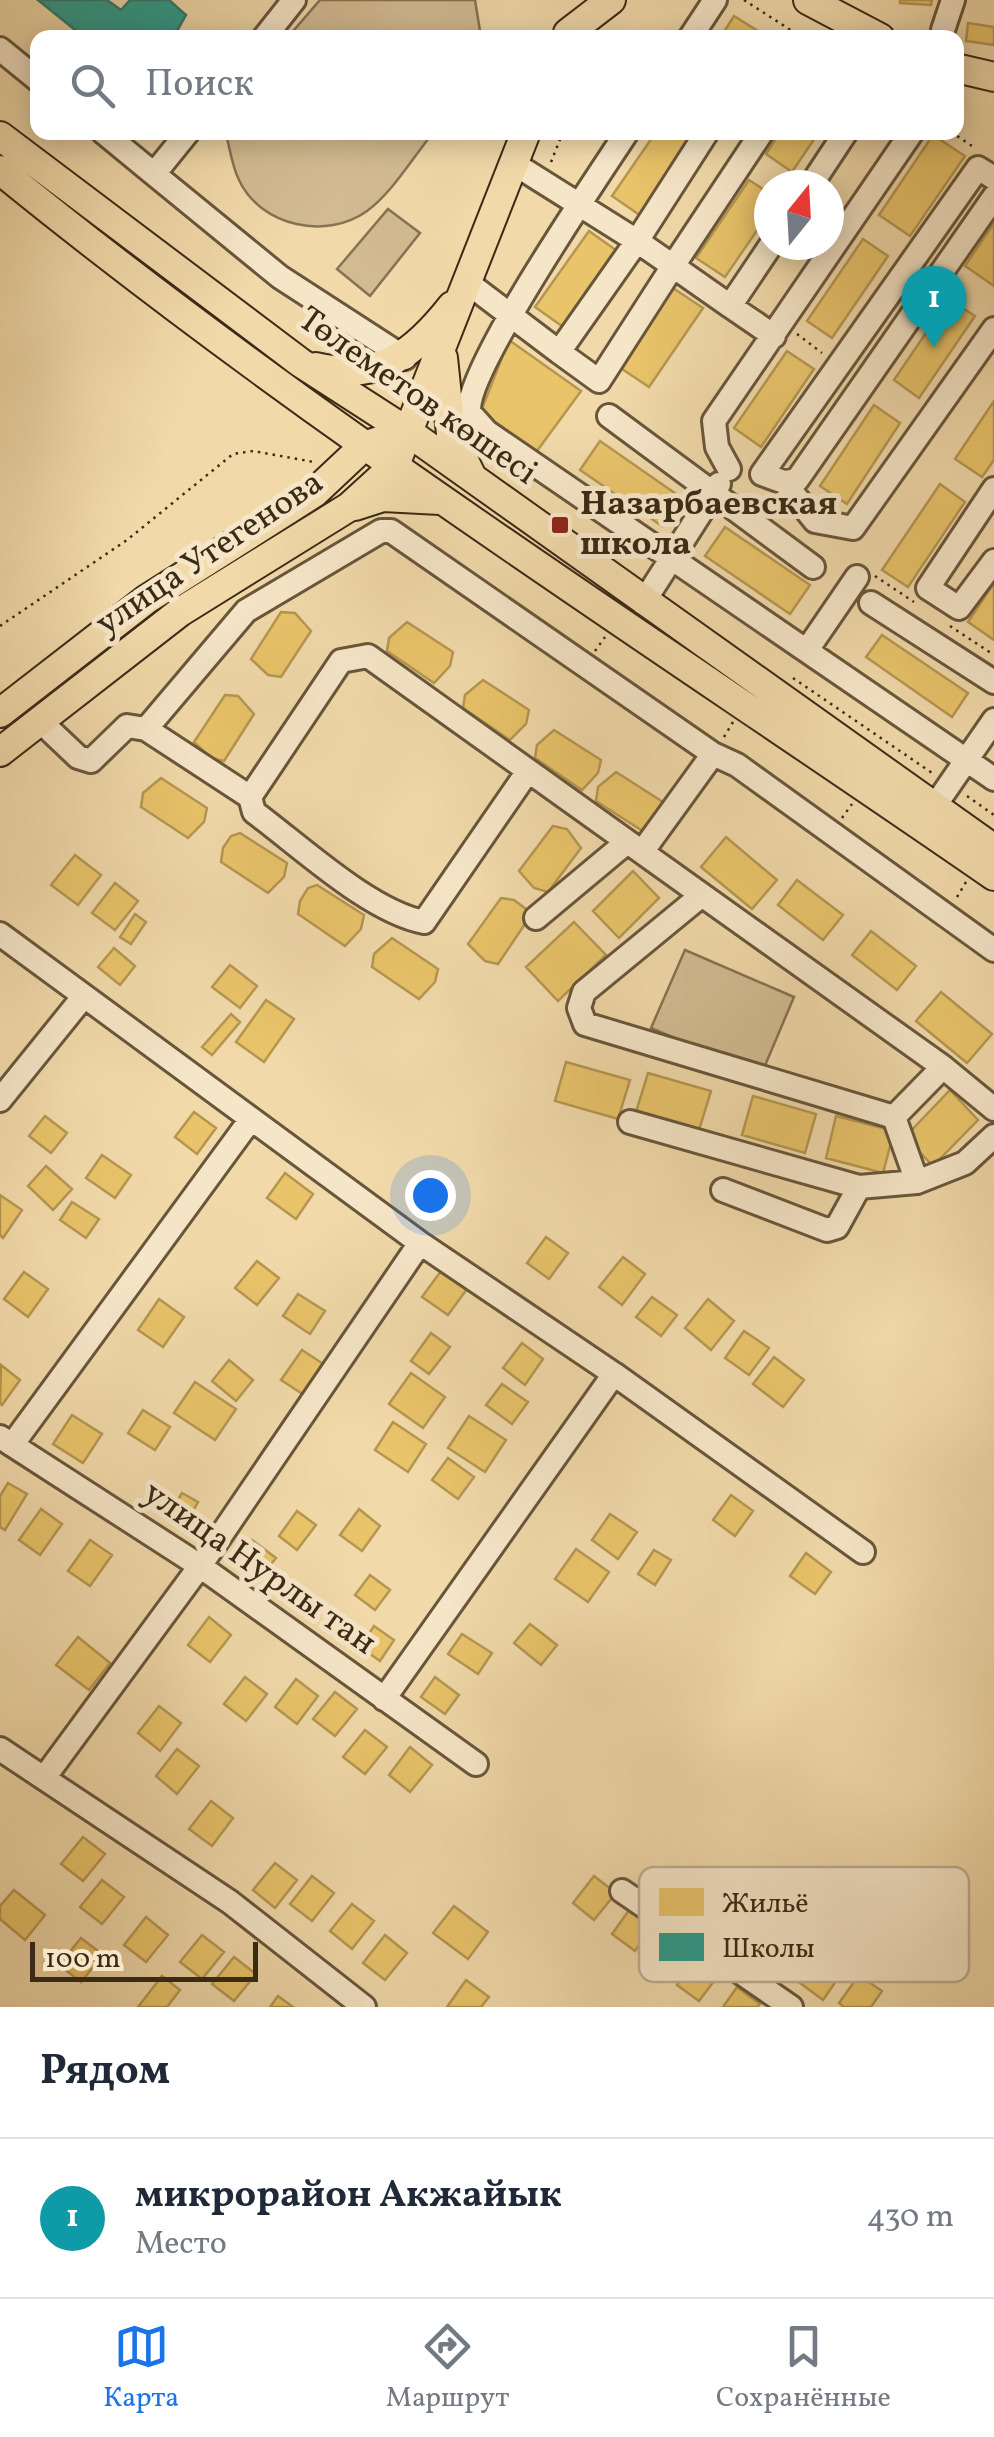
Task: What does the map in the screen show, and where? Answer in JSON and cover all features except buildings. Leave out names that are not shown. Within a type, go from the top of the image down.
[{"type":"main road","points":[[568,30],[575,0]]},
{"type":"main road","points":[[573,30],[611,0]]},
{"type":"main road","points":[[808,0],[865,30]]},
{"type":"main road","points":[[964,70],[994,77]]},
{"type":"main road","name":"Төлеметов көшесі","points":[[0,136],[301,363],[408,432],[643,603],[994,849]]},
{"type":"main road","name":"улица Утегенова","points":[[0,752],[180,612],[349,508],[395,466],[443,352],[523,140]]},
{"type":"main road","name":"Төлеметов көшесі","points":[[0,170],[136,281],[307,408],[456,506],[982,877]]},
{"type":"main road","points":[[301,363],[341,372],[370,371],[405,358],[467,286]]},
{"type":"main road","points":[[443,352],[451,434],[474,480]]},
{"type":"main road","points":[[307,408],[325,441],[325,464],[314,492]]},
{"type":"main road","points":[[0,714],[147,599],[314,492],[364,446],[408,432]]},
{"type":"main road","points":[[349,508],[384,497],[412,496],[456,506]]},
{"type":"street","points":[[270,30],[294,0]]},
{"type":"street","points":[[695,30],[715,0]]},
{"type":"street","points":[[943,30],[953,0]]},
{"type":"street","points":[[0,50],[30,74]]},
{"type":"street","points":[[113,140],[280,277],[405,358]]},
{"type":"street","points":[[154,174],[182,140]]},
{"type":"street","points":[[622,140],[578,204],[512,316],[472,390],[469,412],[487,432],[994,779]]},
{"type":"street","points":[[559,352],[702,140]]},
{"type":"street","points":[[717,140],[744,160]]},
{"type":"street","points":[[467,286],[599,382],[757,140]]},
{"type":"street","points":[[821,170],[841,140]]},
{"type":"street","points":[[907,140],[714,420],[717,447],[729,469],[797,480],[994,197]]},
{"type":"street","points":[[514,163],[730,306],[779,330]]},
{"type":"street","points":[[773,478],[838,366],[978,168],[994,178]]},
{"type":"street","points":[[730,306],[761,260]]},
{"type":"street","points":[[914,260],[938,278]]},
{"type":"street","points":[[773,478],[815,520],[853,528],[994,329]]},
{"type":"street","points":[[838,366],[863,386]]},
{"type":"street","points":[[609,416],[813,567]]},
{"type":"street","points":[[643,603],[729,469]]},
{"type":"street","points":[[991,499],[928,588],[959,608],[994,561]]},
{"type":"street","points":[[146,729],[246,611],[381,531],[390,531],[713,754],[737,764],[994,950]]},
{"type":"street","points":[[806,650],[857,577]]},
{"type":"street","points":[[871,603],[994,682]]},
{"type":"street","points":[[250,797],[335,670],[355,656],[375,658],[942,1067],[994,1109]]},
{"type":"street","points":[[934,807],[994,720]]},
{"type":"street","points":[[40,721],[78,757],[91,761],[127,726],[146,729],[250,797],[254,812],[389,909],[424,922],[528,771]]},
{"type":"street","points":[[536,918],[634,847],[713,754]]},
{"type":"street","points":[[702,895],[584,992],[579,1008],[584,1024],[894,1118]]},
{"type":"street","points":[[0,934],[420,1243],[614,1374],[863,1552]]},
{"type":"street","points":[[0,1100],[84,996]]},
{"type":"street","points":[[894,1118],[942,1067]]},
{"type":"street","points":[[6,1441],[251,1118]]},
{"type":"street","points":[[894,1118],[917,1182]]},
{"type":"street","points":[[630,1122],[859,1186],[917,1182],[964,1162],[994,1136]]},
{"type":"street","points":[[723,1190],[827,1230],[837,1227],[859,1186]]},
{"type":"street","points":[[44,1778],[200,1566],[420,1243]]},
{"type":"street","points":[[384,1699],[614,1374]]},
{"type":"street","name":"улица Нурлы тан","points":[[6,1441],[200,1566],[476,1764]]},
{"type":"street","points":[[0,1750],[230,1902],[364,2007]]},
{"type":"street","points":[[622,1891],[639,1903]]},
{"type":"street","points":[[755,1982],[792,2007]]},
{"type":"path","points":[[744,0],[791,30]]},
{"type":"path","points":[[543,182],[560,140]]},
{"type":"path","points":[[963,140],[980,151]]},
{"type":"path","points":[[779,330],[838,366]]},
{"type":"path","points":[[0,626],[127,540],[233,454],[253,451],[325,464]]},
{"type":"path","points":[[586,664],[610,630]]},
{"type":"path","points":[[713,754],[736,717]]},
{"type":"path","points":[[830,834],[856,799]]},
{"type":"path","points":[[944,915],[982,877]]},
{"type":"shaded area","points":[[320,0],[475,0],[480,30],[294,30]]},
{"type":"shaded area","points":[[228,140],[428,140],[376,203],[351,220],[333,225],[296,224],[279,218],[249,196],[237,175]]},
{"type":"shaded area","points":[[388,209],[420,233],[370,296],[337,269]]},
{"type":"shaded area","points":[[685,950],[794,997],[761,1075],[651,1028]]},
{"type":"place","name":"микрорайон Акжайык","points":[[934,348]]},
{"type":"place","name":"Назарбаевская школа","points":[[560,525]]}]
